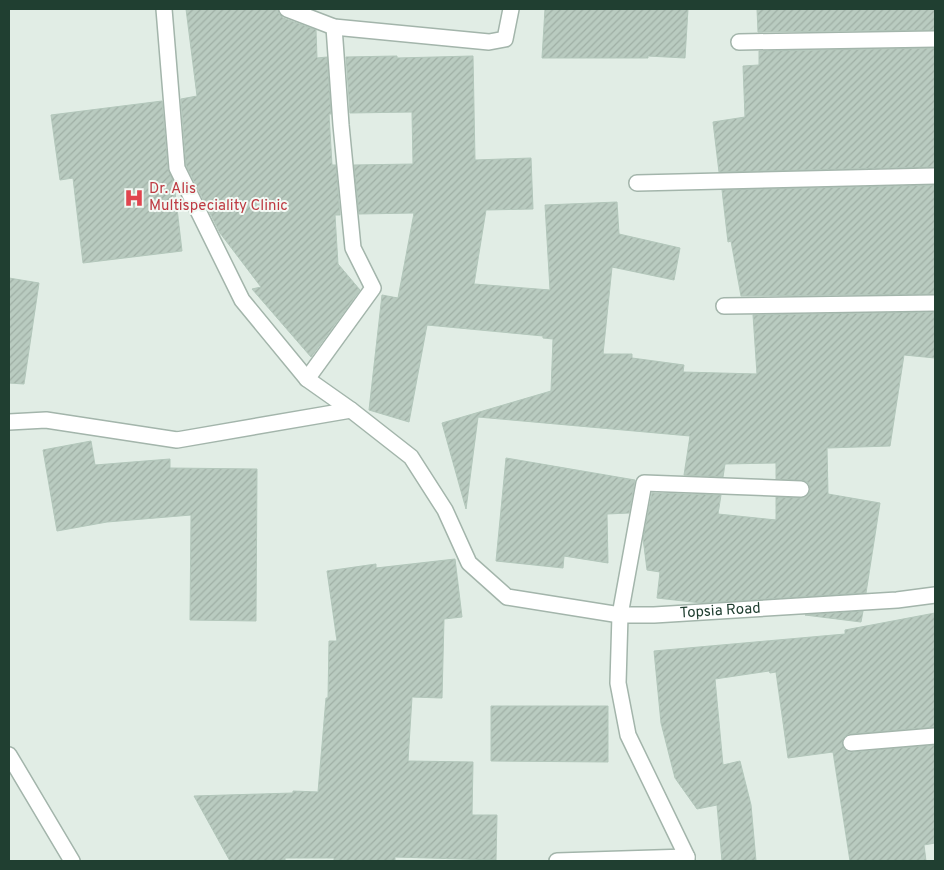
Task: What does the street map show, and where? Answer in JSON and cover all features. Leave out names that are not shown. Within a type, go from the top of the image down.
[{"type":"street","points":[[164,9],[177,168],[242,300],[307,379],[352,410]]},
{"type":"street","points":[[287,9],[334,27],[490,42],[505,39],[510,9]]},
{"type":"street","points":[[307,379],[373,288],[353,248],[334,27]]},
{"type":"street","points":[[739,42],[935,39]]},
{"type":"street","points":[[636,183],[935,176]]},
{"type":"street","points":[[724,306],[935,303]]},
{"type":"street","points":[[9,422],[46,420],[177,440],[352,410]]},
{"type":"street","name":"Topsia Road","points":[[352,410],[411,457],[445,510],[469,563],[507,597],[620,615],[654,615],[897,600],[935,595]]},
{"type":"street","points":[[557,861],[687,859],[628,735],[618,683],[620,615],[644,483],[801,489]]},
{"type":"street","points":[[851,743],[935,736]]},
{"type":"street","points":[[9,755],[72,861]]},
{"type":"building","points":[[186,9],[278,9],[279,14],[283,18],[316,30],[317,58],[327,57],[332,165],[336,165],[340,215],[335,215],[338,264],[360,290],[311,357],[252,289],[261,287],[220,233],[186,165],[181,99],[197,96]]},
{"type":"building","points":[[545,9],[688,9],[685,58],[648,56],[648,58],[542,58]]},
{"type":"building","points":[[757,9],[935,9],[935,30],[758,32]]},
{"type":"building","points":[[935,48],[935,167],[719,172],[713,122],[745,117],[743,66],[759,65],[759,51]]},
{"type":"building","points":[[397,56],[397,58],[473,56],[475,160],[531,158],[533,209],[486,210],[474,284],[550,290],[545,205],[617,202],[619,234],[680,248],[674,280],[612,267],[603,354],[632,354],[632,358],[684,365],[683,372],[757,374],[753,315],[935,312],[935,358],[904,355],[890,446],[827,448],[828,494],[880,503],[866,593],[701,603],[657,598],[660,572],[647,570],[643,538],[652,493],[721,495],[718,514],[776,520],[776,497],[801,498],[809,494],[810,490],[809,484],[806,481],[776,479],[776,463],[725,464],[723,477],[684,475],[690,436],[478,417],[466,509],[442,423],[551,391],[553,339],[543,338],[543,336],[427,325],[409,422],[369,410],[382,295],[398,298],[414,213],[359,214],[354,165],[413,164],[412,112],[350,113],[346,57]]},
{"type":"building","points":[[162,101],[168,169],[174,183],[182,251],[83,263],[73,178],[60,180],[51,115]]},
{"type":"building","points":[[935,185],[935,294],[741,296],[731,241],[728,242],[722,190]]},
{"type":"building","points":[[9,278],[39,283],[24,384],[9,383]]},
{"type":"building","points":[[91,441],[95,465],[170,459],[170,468],[257,469],[256,621],[190,620],[191,515],[107,522],[57,531],[43,450]]},
{"type":"building","points":[[506,458],[635,480],[629,513],[607,514],[608,563],[564,556],[563,568],[496,561]]},
{"type":"building","points":[[455,559],[462,617],[444,619],[442,698],[412,697],[408,761],[473,762],[472,815],[497,815],[496,860],[395,857],[395,861],[334,861],[334,858],[285,858],[285,861],[230,861],[194,796],[293,793],[293,791],[318,792],[326,698],[328,698],[329,641],[337,641],[327,571],[376,564],[376,568]]},
{"type":"building","points":[[863,611],[861,622],[805,615]]},
{"type":"building","points":[[935,613],[935,727],[850,734],[845,736],[842,743],[844,749],[852,752],[935,745],[935,843],[924,845],[926,861],[850,861],[833,752],[788,758],[776,672],[770,673],[769,671],[715,679],[723,765],[740,761],[751,805],[756,861],[722,861],[717,805],[697,809],[675,778],[661,723],[654,651],[845,634],[845,630]]},
{"type":"building","points":[[491,706],[608,706],[608,762],[491,761]]},
{"type":"place","name":"Dr. Alis Multispeciality Clinic","points":[[134,198]]}]
